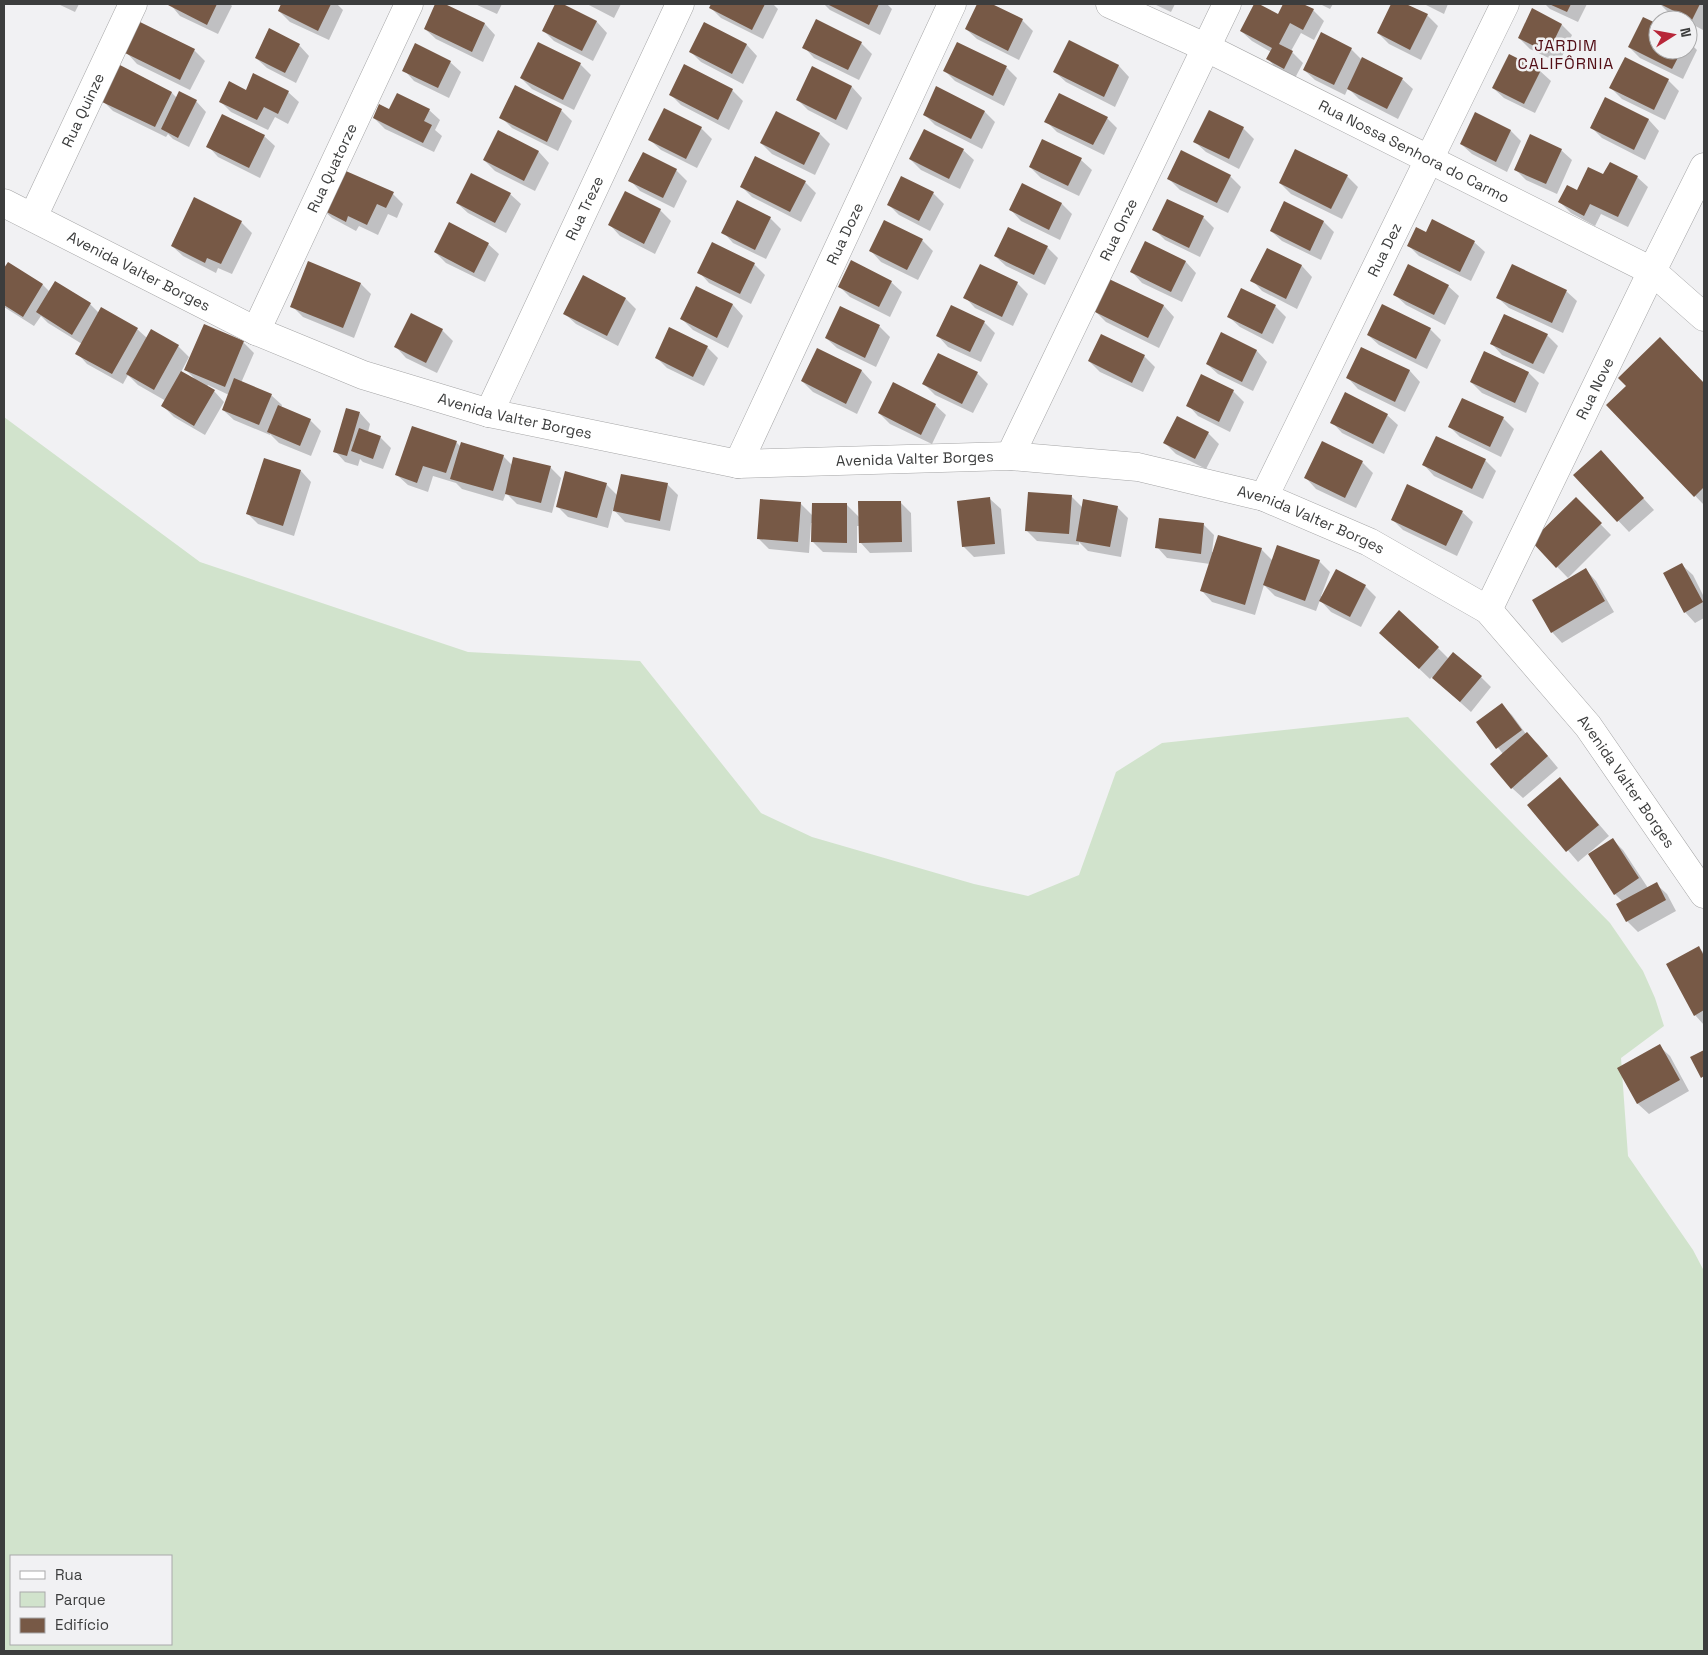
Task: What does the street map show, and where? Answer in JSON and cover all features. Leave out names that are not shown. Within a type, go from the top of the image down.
[{"type":"street","name":"Rua Quinze","points":[[33,217],[133,4]]},
{"type":"street","name":"Rua Quatorze","points":[[256,331],[408,4]]},
{"type":"street","name":"Rua Treze","points":[[489,413],[680,4]]},
{"type":"street","name":"Rua Doze","points":[[738,464],[952,4]]},
{"type":"street","name":"Rua Nossa Senhora do Carmo","points":[[1110,4],[1205,47],[1652,271],[1704,317]]},
{"type":"street","name":"Rua Onze","points":[[1010,456],[1227,4]]},
{"type":"street","name":"Rua Dez","points":[[1264,497],[1505,4]]},
{"type":"street","name":"Rua Nove","points":[[1488,610],[1704,167]]},
{"type":"street","name":"Avenida Valter Borges","points":[[4,203],[256,331],[363,375],[489,413],[738,464],[1010,456],[1138,467],[1264,497],[1369,542],[1488,610],[1588,726],[1701,882]]},
{"type":"green space","points":[[4,417],[200,562],[468,652],[640,661],[761,813],[812,837],[974,884],[1028,896],[1079,875],[1116,772],[1162,743],[1408,717],[1610,923],[1643,971],[1655,998],[1664,1026],[1621,1058],[1628,1156],[1693,1250],[1704,1271],[1704,1651],[4,1651]]},
{"type":"building","points":[[168,4],[217,4],[207,25]]},
{"type":"building","points":[[281,4],[331,4],[318,31],[278,11]]},
{"type":"building","points":[[435,4],[445,4],[485,23],[472,52],[424,29]]},
{"type":"building","points":[[555,4],[563,4],[597,21],[582,51],[542,31]]},
{"type":"building","points":[[711,4],[765,4],[752,30],[709,8]]},
{"type":"building","points":[[827,4],[879,4],[869,25]]},
{"type":"building","points":[[977,4],[992,4],[1023,19],[1008,51],[965,29]]},
{"type":"building","points":[[1254,4],[1259,4],[1278,14],[1283,4],[1303,4],[1314,9],[1303,30],[1290,23],[1279,44],[1293,51],[1284,69],[1266,59],[1272,48],[1240,31]]},
{"type":"building","points":[[1391,4],[1406,4],[1428,14],[1410,50],[1377,33]]},
{"type":"building","points":[[1549,4],[1571,4],[1567,12]]},
{"type":"building","points":[[1660,4],[1700,4],[1697,10],[1672,10]]},
{"type":"building","points":[[1532,8],[1562,24],[1548,53],[1518,38]]},
{"type":"building","points":[[1643,17],[1648,19],[1648,57],[1628,47]]},
{"type":"building","points":[[816,19],[862,42],[848,70],[802,48]]},
{"type":"building","points":[[140,22],[195,49],[180,80],[125,53]]},
{"type":"building","points":[[704,22],[747,44],[732,74],[689,52]]},
{"type":"building","points":[[269,28],[300,44],[285,73],[255,58]]},
{"type":"building","points":[[1321,32],[1352,48],[1334,85],[1303,70]]},
{"type":"building","points":[[1069,40],[1119,65],[1104,97],[1053,72]]},
{"type":"building","points":[[538,42],[581,63],[563,100],[520,78]]},
{"type":"building","points":[[957,42],[1007,66],[993,96],[943,71]]},
{"type":"building","points":[[415,43],[451,61],[438,88],[402,71]]},
{"type":"building","points":[[1509,54],[1541,70],[1524,104],[1492,88]]},
{"type":"building","points":[[1362,57],[1403,78],[1387,109],[1347,89]]},
{"type":"building","points":[[1625,57],[1669,79],[1654,110],[1609,88]]},
{"type":"building","points":[[1654,60],[1677,60],[1672,69]]},
{"type":"building","points":[[118,64],[172,92],[155,127],[100,101]]},
{"type":"building","points":[[684,64],[733,89],[718,120],[669,95]]},
{"type":"building","points":[[812,66],[852,86],[836,120],[796,100]]},
{"type":"building","points":[[253,73],[289,91],[278,114],[264,107],[257,120],[219,102],[229,81],[246,90]]},
{"type":"building","points":[[515,85],[562,109],[547,142],[499,118]]},
{"type":"building","points":[[936,86],[985,111],[971,139],[923,115]]},
{"type":"building","points":[[179,91],[197,100],[178,138],[161,129]]},
{"type":"building","points":[[397,93],[430,109],[424,121],[432,125],[423,143],[373,118],[379,104],[389,109]]},
{"type":"building","points":[[1059,93],[1108,117],[1093,145],[1044,122]]},
{"type":"building","points":[[1605,97],[1649,119],[1634,150],[1590,128]]},
{"type":"building","points":[[664,108],[702,127],[686,159],[648,140]]},
{"type":"building","points":[[1209,110],[1244,127],[1229,159],[1193,142]]},
{"type":"building","points":[[776,111],[820,133],[804,165],[760,143]]},
{"type":"building","points":[[1475,112],[1511,130],[1496,162],[1460,144]]},
{"type":"building","points":[[222,114],[265,135],[249,168],[206,147]]},
{"type":"building","points":[[924,129],[964,149],[949,179],[909,159]]},
{"type":"building","points":[[498,130],[539,151],[524,181],[483,160]]},
{"type":"building","points":[[1530,134],[1562,149],[1546,184],[1514,170]]},
{"type":"building","points":[[1042,139],[1082,158],[1068,186],[1029,167]]},
{"type":"building","points":[[1295,149],[1348,175],[1331,209],[1279,183]]},
{"type":"building","points":[[1181,150],[1231,175],[1217,203],[1167,179]]},
{"type":"building","points":[[643,152],[677,169],[663,198],[628,181]]},
{"type":"building","points":[[755,156],[806,181],[790,212],[740,187]]},
{"type":"building","points":[[1610,162],[1638,176],[1618,217],[1590,204],[1584,216],[1558,202],[1567,185],[1577,190],[1588,167],[1603,174]]},
{"type":"building","points":[[339,168],[394,192],[386,208],[377,204],[367,225],[348,216],[346,222],[319,208]]},
{"type":"building","points":[[471,173],[511,193],[495,223],[456,203]]},
{"type":"building","points":[[901,176],[934,192],[919,221],[887,205]]},
{"type":"building","points":[[1022,183],[1062,203],[1049,230],[1009,210]]},
{"type":"building","points":[[625,191],[661,209],[644,244],[608,225]]},
{"type":"building","points":[[194,197],[242,221],[221,264],[207,258],[205,263],[171,246]]},
{"type":"building","points":[[1167,199],[1204,216],[1189,248],[1152,230]]},
{"type":"building","points":[[737,200],[771,217],[755,250],[721,233]]},
{"type":"building","points":[[1284,201],[1324,221],[1310,251],[1270,231]]},
{"type":"building","points":[[1432,219],[1475,241],[1460,272],[1407,246],[1416,227],[1426,232]]},
{"type":"building","points":[[884,220],[923,239],[907,270],[869,251]]},
{"type":"building","points":[[449,222],[489,243],[474,273],[434,252]]},
{"type":"building","points":[[1008,227],[1048,246],[1034,275],[994,256]]},
{"type":"building","points":[[1145,241],[1186,261],[1171,292],[1130,272]]},
{"type":"building","points":[[712,242],[755,263],[740,294],[697,273]]},
{"type":"building","points":[[1267,248],[1302,265],[1286,299],[1250,281]]},
{"type":"building","points":[[851,260],[892,281],[879,307],[838,287]]},
{"type":"building","points":[[308,261],[361,283],[343,328],[290,307]]},
{"type":"building","points":[[8,262],[43,284],[23,317],[4,305],[4,268]]},
{"type":"building","points":[[980,264],[1018,282],[1002,317],[963,298]]},
{"type":"building","points":[[1408,264],[1449,285],[1434,315],[1393,295]]},
{"type":"building","points":[[1512,264],[1567,290],[1552,323],[1496,298]]},
{"type":"building","points":[[583,275],[626,298],[607,336],[563,314]]},
{"type":"building","points":[[1109,279],[1164,305],[1148,338],[1093,311]]},
{"type":"building","points":[[55,281],[91,303],[72,335],[36,312]]},
{"type":"building","points":[[696,286],[733,304],[717,338],[680,319]]},
{"type":"building","points":[[1241,288],[1276,305],[1262,334],[1227,317]]},
{"type":"building","points":[[1382,304],[1431,328],[1416,359],[1367,335]]},
{"type":"building","points":[[951,305],[985,321],[970,352],[936,336]]},
{"type":"building","points":[[840,306],[880,325],[865,358],[825,338]]},
{"type":"building","points":[[101,307],[138,328],[112,374],[75,354]]},
{"type":"building","points":[[411,313],[443,329],[426,363],[394,347]]},
{"type":"building","points":[[1504,314],[1548,334],[1533,364],[1490,344]]},
{"type":"building","points":[[204,324],[244,341],[225,387],[184,370]]},
{"type":"building","points":[[669,327],[708,346],[693,377],[655,358]]},
{"type":"building","points":[[151,329],[179,345],[154,390],[126,374]]},
{"type":"building","points":[[1221,332],[1257,350],[1242,382],[1206,364]]},
{"type":"building","points":[[1101,334],[1145,355],[1132,383],[1088,361]]},
{"type":"building","points":[[1660,337],[1704,383],[1704,487],[1694,497],[1606,405],[1626,386],[1618,378]]},
{"type":"building","points":[[1361,347],[1410,370],[1395,402],[1346,378]]},
{"type":"building","points":[[817,348],[862,370],[846,404],[801,381]]},
{"type":"building","points":[[1484,351],[1529,372],[1515,403],[1470,382]]},
{"type":"building","points":[[938,353],[978,372],[962,404],[922,384]]},
{"type":"building","points":[[181,371],[215,390],[194,426],[161,406]]},
{"type":"building","points":[[1201,374],[1234,390],[1219,422],[1186,406]]},
{"type":"building","points":[[234,378],[272,394],[259,425],[222,410]]},
{"type":"building","points":[[893,382],[936,404],[921,435],[878,413]]},
{"type":"building","points":[[1345,392],[1388,414],[1373,444],[1330,423]]},
{"type":"building","points":[[1462,398],[1504,417],[1490,447],[1448,427]]},
{"type":"building","points":[[278,405],[311,419],[300,446],[267,432]]},
{"type":"building","points":[[346,408],[360,412],[347,456],[333,452]]},
{"type":"building","points":[[1177,416],[1209,432],[1195,459],[1163,443]]},
{"type":"building","points":[[412,426],[457,441],[446,473],[423,466],[417,483],[395,475]]},
{"type":"building","points":[[359,428],[381,436],[373,459],[351,451]]},
{"type":"building","points":[[1436,436],[1486,459],[1472,489],[1422,465]]},
{"type":"building","points":[[1322,441],[1363,461],[1345,498],[1304,478]]},
{"type":"building","points":[[461,442],[504,455],[493,491],[450,479]]},
{"type":"building","points":[[1601,450],[1644,498],[1617,522],[1573,475]]},
{"type":"building","points":[[513,457],[551,466],[541,503],[505,494]]},
{"type":"building","points":[[264,458],[301,470],[283,526],[246,514]]},
{"type":"building","points":[[565,471],[607,483],[597,518],[556,507]]},
{"type":"building","points":[[621,474],[668,483],[660,521],[613,511]]},
{"type":"building","points":[[1407,484],[1463,511],[1446,546],[1391,520]]},
{"type":"building","points":[[1028,492],[1072,495],[1069,534],[1025,531]]},
{"type":"building","points":[[990,497],[995,544],[962,547],[957,501]]},
{"type":"building","points":[[1576,497],[1602,523],[1556,568],[1531,541]]},
{"type":"building","points":[[760,499],[801,502],[798,542],[757,539]]},
{"type":"building","points":[[1083,499],[1118,506],[1110,547],[1076,541]]},
{"type":"building","points":[[858,501],[901,501],[902,542],[859,543]]},
{"type":"building","points":[[812,503],[847,503],[847,543],[811,542]]},
{"type":"building","points":[[1159,518],[1204,523],[1201,554],[1155,548]]},
{"type":"building","points":[[1218,535],[1262,548],[1245,605],[1200,591]]},
{"type":"building","points":[[1277,545],[1320,560],[1305,601],[1263,585]]},
{"type":"building","points":[[1682,563],[1703,602],[1684,613],[1663,573]]},
{"type":"building","points":[[1586,568],[1605,601],[1551,633],[1532,600]]},
{"type":"building","points":[[1336,569],[1366,585],[1350,617],[1319,601]]},
{"type":"building","points":[[1399,610],[1439,647],[1419,669],[1379,633]]},
{"type":"building","points":[[1453,652],[1482,676],[1460,702],[1432,678]]},
{"type":"building","points":[[1502,703],[1522,730],[1496,749],[1476,722]]},
{"type":"building","points":[[1527,732],[1548,756],[1511,789],[1490,764]]},
{"type":"building","points":[[1560,777],[1599,825],[1566,852],[1527,805]]},
{"type":"building","points":[[1613,838],[1639,878],[1614,895],[1588,854]]},
{"type":"building","points":[[1657,882],[1666,900],[1626,922],[1616,904]]},
{"type":"building","points":[[1699,946],[1704,956],[1704,1010],[1694,1016],[1666,964]]},
{"type":"building","points":[[1660,1044],[1680,1080],[1637,1104],[1617,1068]]},
{"type":"building","points":[[1704,1050],[1704,1076],[1701,1078],[1690,1057]]},
{"type":"district","name":"JARDIM CALIFÔRNIA","points":[[1566,54]]}]
